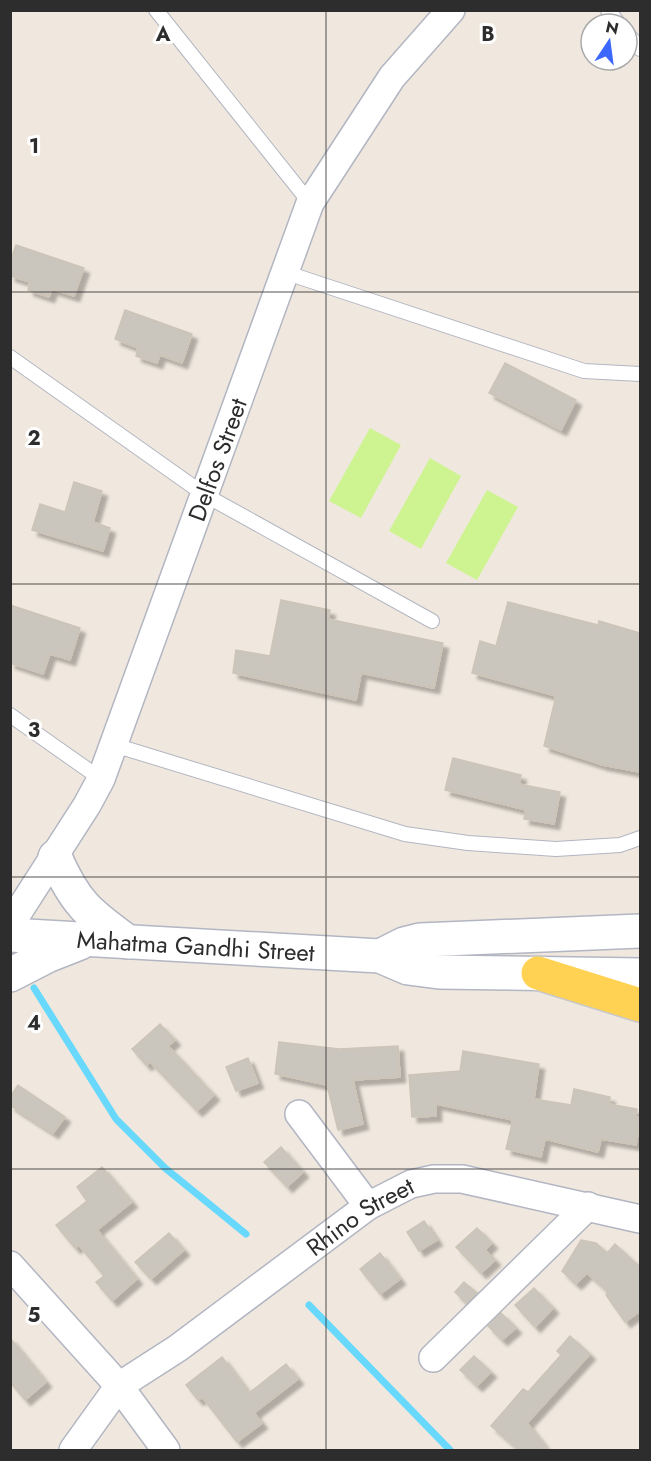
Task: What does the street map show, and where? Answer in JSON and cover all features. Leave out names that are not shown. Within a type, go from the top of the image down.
[{"type":"main road","points":[[538,973],[640,1005]]},
{"type":"street","name":"Delfos Street","points":[[10,925],[55,857],[101,779],[287,273],[310,203],[392,77],[451,10]]},
{"type":"street","points":[[55,857],[80,904],[128,942]]},
{"type":"street","name":"Mahatma Gandhi Street","points":[[380,956],[404,944],[420,940],[640,931]]},
{"type":"street","name":"Mahatma Gandhi Street","points":[[10,935],[380,956],[408,968],[439,972],[640,975]]},
{"type":"street","points":[[10,975],[47,956],[90,939]]},
{"type":"street","points":[[299,1114],[368,1206]]},
{"type":"street","name":"Rhino Street","points":[[119,1386],[178,1348],[368,1206],[411,1184],[434,1179],[462,1179],[588,1206],[640,1220]]},
{"type":"street","points":[[433,1359],[588,1206]]},
{"type":"street","points":[[10,1265],[119,1386],[166,1450]]},
{"type":"street","points":[[73,1450],[119,1386]]},
{"type":"lane","points":[[156,10],[310,203]]},
{"type":"lane","points":[[287,273],[584,371],[640,374]]},
{"type":"lane","points":[[10,357],[205,495],[432,621]]},
{"type":"lane","points":[[10,715],[101,779]]},
{"type":"lane","points":[[114,745],[405,834],[468,843],[556,849],[620,845],[640,838]]},
{"type":"green space","points":[[370,428],[401,445],[361,518],[329,501]]},
{"type":"green space","points":[[430,458],[461,476],[421,549],[389,531]]},
{"type":"green space","points":[[487,490],[518,507],[477,580],[446,563]]},
{"type":"building","points":[[16,245],[84,268],[74,296],[52,289],[49,297],[28,290],[30,282],[10,276],[10,262]]},
{"type":"building","points":[[125,310],[192,334],[182,363],[160,355],[157,363],[136,356],[138,348],[115,339]]},
{"type":"building","points":[[505,363],[576,400],[561,430],[489,393]]},
{"type":"building","points":[[74,482],[102,491],[93,522],[110,528],[103,551],[32,530],[40,504],[65,512]]},
{"type":"building","points":[[281,600],[330,610],[328,619],[443,643],[434,688],[361,673],[356,700],[233,673],[236,650],[270,656]]},
{"type":"building","points":[[508,602],[598,625],[599,621],[640,633],[640,772],[603,765],[544,746],[556,696],[472,673],[480,641],[496,646]]},
{"type":"building","points":[[10,605],[80,628],[70,660],[50,654],[43,674],[10,663]]},
{"type":"building","points":[[453,758],[521,775],[519,784],[560,792],[554,824],[524,819],[526,810],[445,790]]},
{"type":"building","points":[[160,1024],[175,1040],[168,1046],[214,1095],[197,1111],[150,1062],[146,1065],[132,1049]]},
{"type":"building","points":[[279,1042],[339,1049],[398,1046],[400,1077],[353,1080],[363,1124],[338,1130],[327,1085],[275,1074]]},
{"type":"building","points":[[463,1051],[539,1064],[534,1099],[571,1105],[574,1089],[610,1097],[609,1104],[637,1109],[636,1117],[640,1118],[640,1121],[636,1145],[601,1139],[598,1152],[545,1139],[541,1157],[506,1149],[513,1120],[436,1104],[436,1116],[412,1117],[409,1075],[460,1071]]},
{"type":"building","points":[[248,1058],[258,1083],[236,1091],[226,1067]]},
{"type":"building","points":[[18,1085],[65,1117],[53,1133],[10,1105],[10,1097]]},
{"type":"building","points":[[281,1147],[303,1172],[287,1187],[264,1162]]},
{"type":"building","points":[[102,1167],[132,1202],[97,1230],[137,1279],[112,1301],[96,1282],[104,1276],[79,1245],[75,1248],[56,1225],[87,1201],[77,1187]]},
{"type":"building","points":[[424,1221],[437,1240],[419,1251],[407,1232]]},
{"type":"building","points":[[477,1228],[492,1243],[485,1250],[495,1260],[481,1273],[456,1247]]},
{"type":"building","points":[[169,1233],[184,1250],[151,1279],[135,1262]]},
{"type":"building","points":[[581,1240],[596,1243],[607,1253],[615,1244],[640,1267],[640,1311],[625,1322],[606,1295],[608,1292],[587,1273],[576,1284],[562,1271]]},
{"type":"building","points":[[380,1253],[400,1279],[380,1294],[360,1269]]},
{"type":"building","points":[[464,1282],[477,1293],[466,1303],[455,1292]]},
{"type":"building","points":[[534,1288],[553,1308],[535,1327],[515,1305]]},
{"type":"building","points":[[501,1313],[516,1328],[502,1340],[488,1326]]},
{"type":"building","points":[[570,1336],[590,1354],[527,1423],[548,1450],[519,1450],[491,1426],[523,1389],[528,1392],[561,1355],[557,1351]]},
{"type":"building","points":[[10,1338],[46,1382],[25,1400],[10,1382]]},
{"type":"building","points":[[474,1356],[491,1372],[477,1386],[460,1370]]},
{"type":"building","points":[[222,1357],[249,1393],[286,1364],[298,1379],[254,1413],[262,1423],[237,1442],[202,1397],[198,1400],[186,1385]]},
{"type":"waterway","points":[[34,988],[116,1119],[165,1168],[246,1234]]},
{"type":"waterway","points":[[309,1305],[450,1450]]}]
